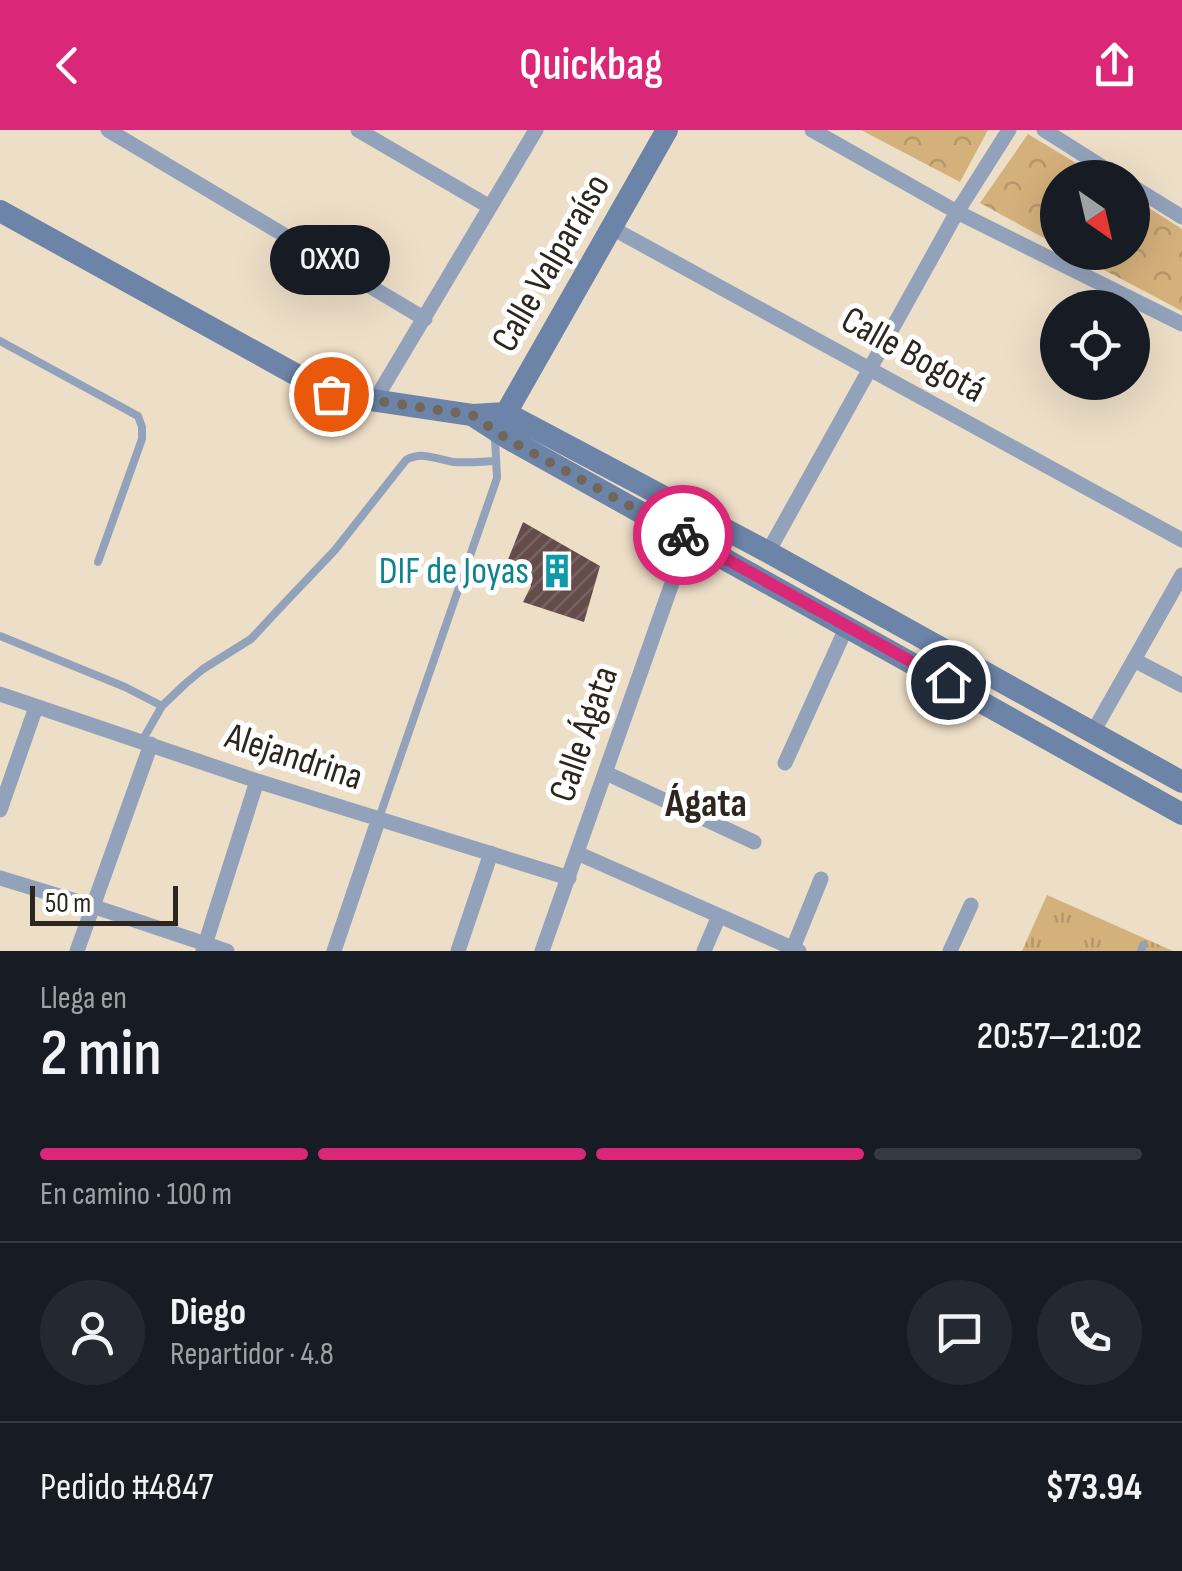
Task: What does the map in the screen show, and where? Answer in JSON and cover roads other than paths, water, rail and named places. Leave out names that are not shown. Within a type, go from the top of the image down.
[{"type":"main road","name":"Calle Valparaíso","points":[[501,422],[667,130]]},
{"type":"main road","points":[[0,212],[331,394],[501,422],[768,552],[1182,782]]},
{"type":"main road","points":[[501,422],[688,538],[1182,814]]},
{"type":"street","points":[[108,130],[425,319]]},
{"type":"street","points":[[358,130],[490,207]]},
{"type":"street","points":[[375,400],[536,130]]},
{"type":"street","points":[[812,130],[956,212],[1182,324]]},
{"type":"street","points":[[768,552],[956,212],[1009,130]]},
{"type":"street","points":[[1044,130],[1092,160]]},
{"type":"street","points":[[1150,197],[1182,217]]},
{"type":"street","name":"Calle Bogotá","points":[[612,228],[1182,540]]},
{"type":"street","name":"Calle Ágata","points":[[542,951],[688,538]]},
{"type":"street","points":[[1093,732],[1182,575]]},
{"type":"street","points":[[785,763],[847,626]]},
{"type":"street","points":[[1134,660],[1182,685]]},
{"type":"street","name":"Alejandrina","points":[[0,694],[258,781],[569,878]]},
{"type":"street","points":[[0,810],[36,707]]},
{"type":"street","points":[[77,951],[146,743]]},
{"type":"street","points":[[606,773],[754,842]]},
{"type":"street","points":[[204,948],[258,781]]},
{"type":"street","points":[[334,951],[379,818]]},
{"type":"street","points":[[458,951],[491,853]]},
{"type":"street","points":[[578,853],[786,948],[821,879]]},
{"type":"street","points":[[0,878],[92,906],[204,948],[227,951]]},
{"type":"street","points":[[950,951],[971,905]]},
{"type":"street","points":[[704,951],[719,916]]},
{"type":"lane","points":[[0,342],[138,416],[142,439],[98,562]]},
{"type":"lane","points":[[379,818],[497,478],[495,461],[501,422]]},
{"type":"lane","points":[[146,743],[162,706],[203,669],[251,638],[335,550],[406,460],[423,455],[454,462],[495,461]]},
{"type":"lane","points":[[0,636],[162,706]]},
{"type":"place","name":"OXXO","points":[[331,394]]},
{"type":"place","name":"DIF de Joyas","points":[[557,571]]},
{"type":"district","name":"Ágata","points":[[706,804]]}]
